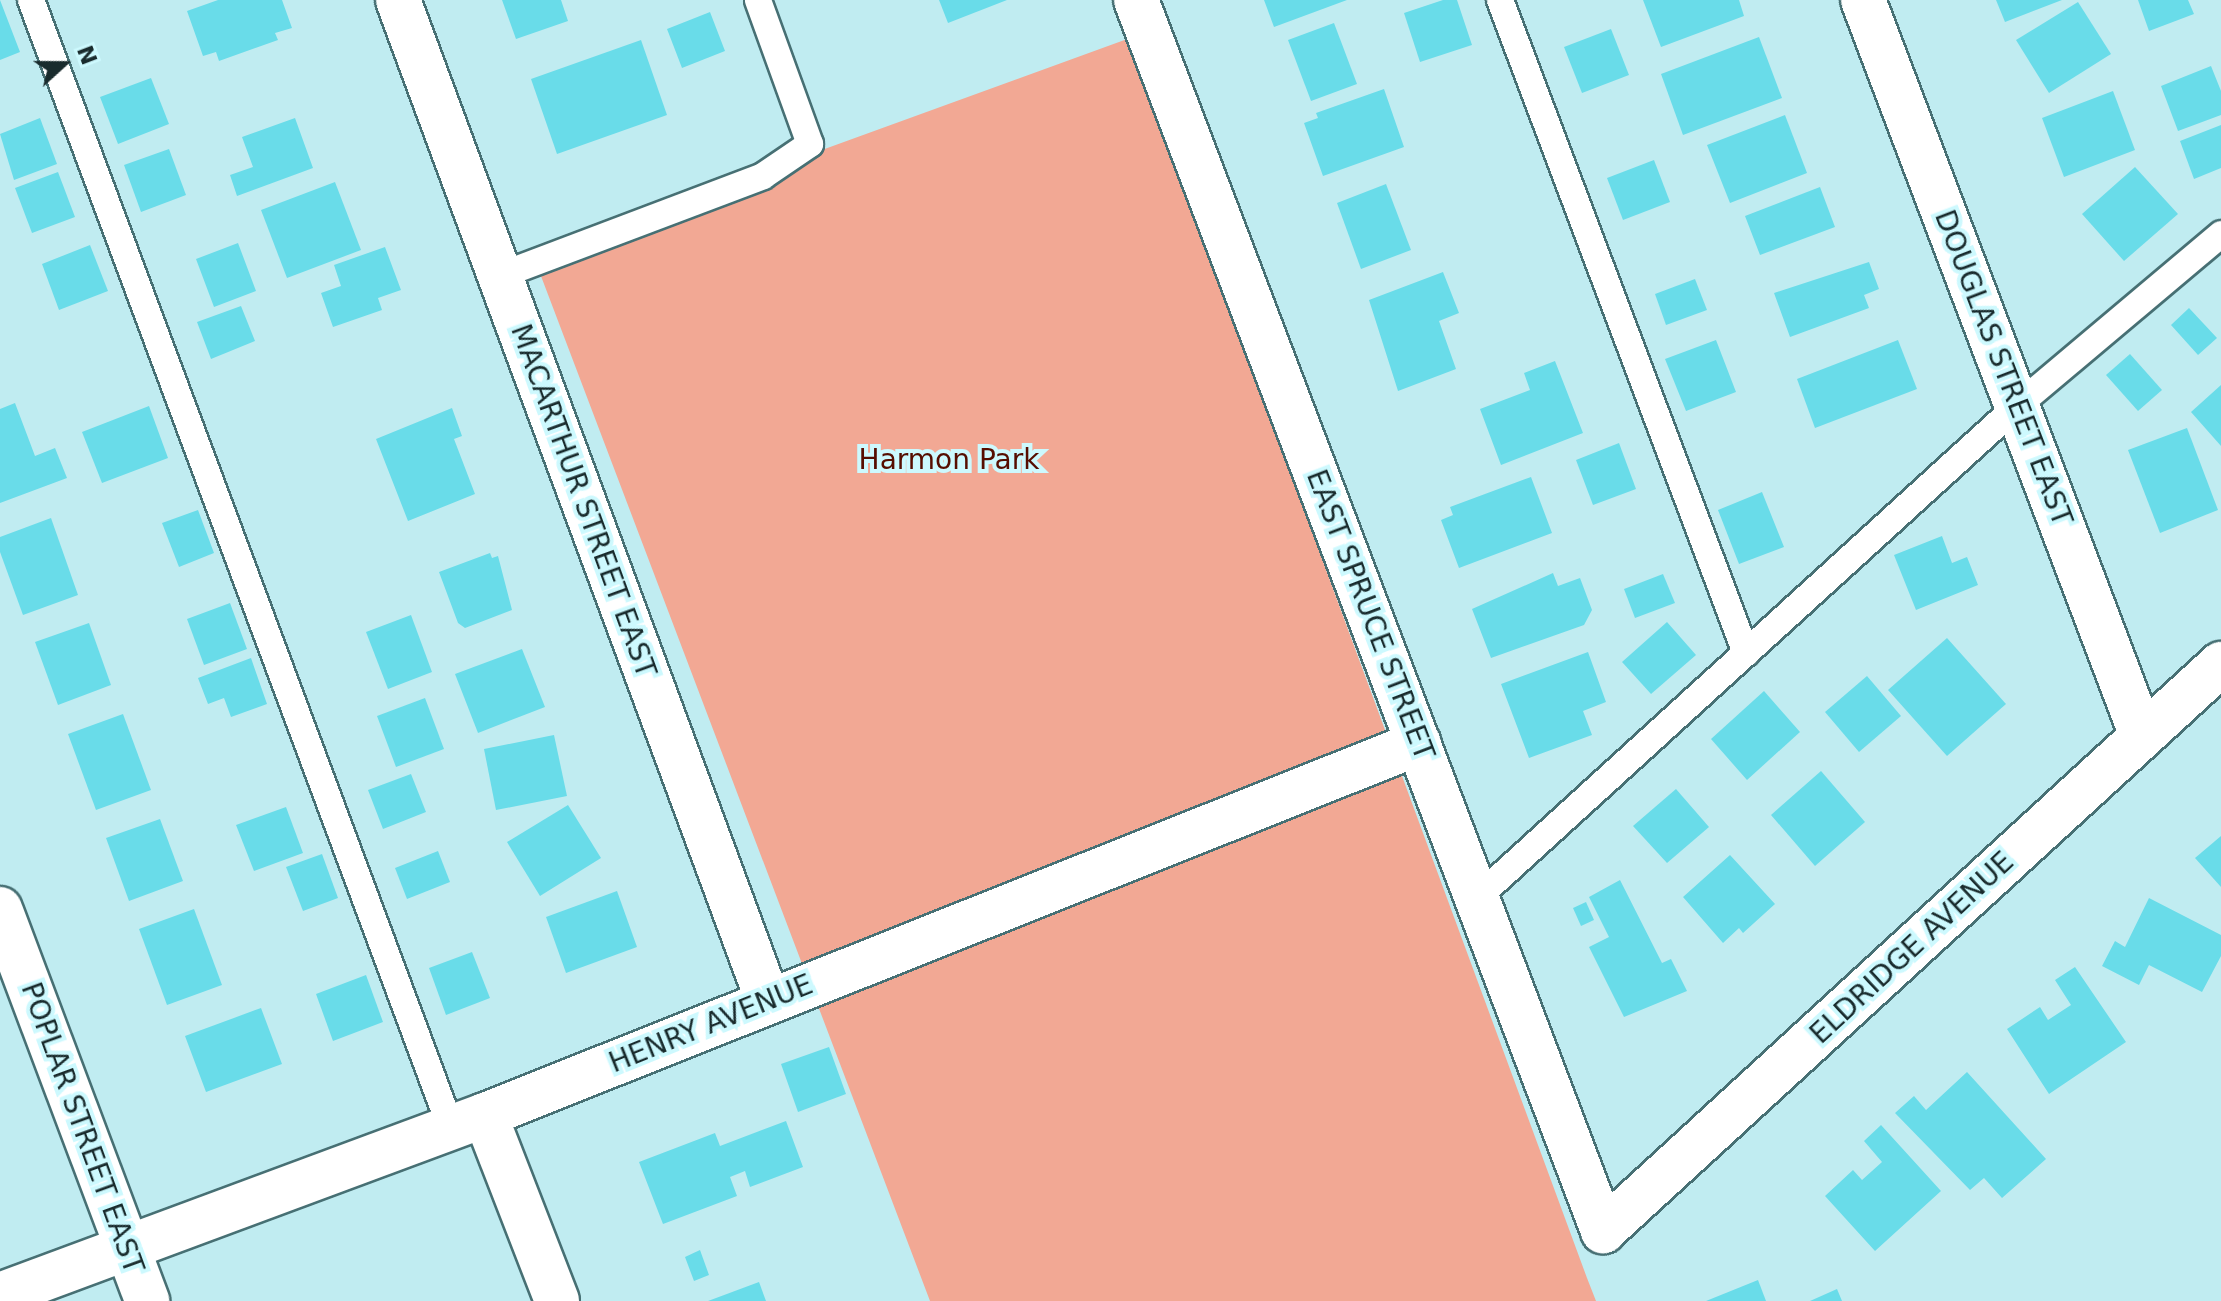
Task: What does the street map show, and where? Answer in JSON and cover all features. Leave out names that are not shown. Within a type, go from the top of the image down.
[{"type":"street","name":"MACARTHUR STREET EAST","points":[[398,0],[768,1001]]},
{"type":"street","name":"EAST SPRUCE STREET","points":[[1136,0],[1603,1231]]},
{"type":"street","name":"DOUGLAS STREET EAST","points":[[1863,0],[2142,736]]},
{"type":"street","name":"ELDRIDGE AVENUE","points":[[1603,1231],[2221,664]]},
{"type":"street","name":"HENRY AVENUE","points":[[0,1295],[468,1122],[1419,743]]},
{"type":"street","name":"POPLAR STREET EAST","points":[[0,909],[147,1301]]},
{"type":"street","points":[[468,1122],[557,1301]]},
{"type":"lane","points":[[31,0],[468,1122]]},
{"type":"lane","points":[[499,276],[763,176],[810,144],[758,0]]},
{"type":"lane","points":[[1500,0],[1746,653]]},
{"type":"lane","points":[[1478,897],[2017,406],[2221,234]]},
{"type":"green space","name":"Harmon Park","points":[[1130,38],[1596,1301],[930,1301],[533,255]]},
{"type":"building","points":[[0,0],[20,52],[0,60]]},
{"type":"building","points":[[218,0],[282,0],[292,28],[275,33],[278,40],[219,61],[216,52],[203,56],[187,11]]},
{"type":"building","points":[[502,0],[561,0],[568,21],[516,39]]},
{"type":"building","points":[[939,0],[1007,0],[948,23]]},
{"type":"building","points":[[1264,0],[1347,0],[1274,27]]},
{"type":"building","points":[[1443,0],[1457,0],[1472,45],[1420,62],[1404,13]]},
{"type":"building","points":[[1643,0],[1739,0],[1744,16],[1661,47]]},
{"type":"building","points":[[1996,0],[2062,0],[2005,22]]},
{"type":"building","points":[[2138,0],[2188,0],[2194,14],[2149,31]]},
{"type":"building","points":[[2078,2],[2111,54],[2049,93],[2016,40]]},
{"type":"building","points":[[710,12],[725,51],[682,68],[667,29]]},
{"type":"building","points":[[1334,23],[1357,84],[1311,101],[1288,40]]},
{"type":"building","points":[[1611,29],[1629,75],[1582,93],[1564,47]]},
{"type":"building","points":[[1759,37],[1782,98],[1683,135],[1661,74]]},
{"type":"building","points":[[641,40],[667,115],[557,154],[531,79]]},
{"type":"building","points":[[2211,66],[2221,91],[2221,115],[2178,131],[2161,86]]},
{"type":"building","points":[[151,78],[169,124],[118,144],[100,97]]},
{"type":"building","points":[[1384,89],[1404,147],[1323,176],[1304,123],[1318,118],[1316,113]]},
{"type":"building","points":[[2113,91],[2135,150],[2064,177],[2042,118]]},
{"type":"building","points":[[1785,115],[1807,173],[1730,203],[1707,145]]},
{"type":"building","points":[[40,118],[57,164],[14,180],[0,134]]},
{"type":"building","points":[[295,118],[313,168],[237,196],[230,175],[253,167],[242,137]]},
{"type":"building","points":[[2221,125],[2221,168],[2194,179],[2180,141]]},
{"type":"building","points":[[169,149],[186,195],[141,212],[124,165]]},
{"type":"building","points":[[1654,160],[1670,202],[1623,220],[1607,178]]},
{"type":"building","points":[[2135,167],[2178,214],[2124,261],[2082,214]]},
{"type":"building","points":[[58,172],[75,217],[32,233],[15,188]]},
{"type":"building","points":[[335,182],[361,250],[287,278],[261,210]]},
{"type":"building","points":[[1386,184],[1411,250],[1361,269],[1337,203]]},
{"type":"building","points":[[1820,187],[1835,227],[1760,255],[1745,216]]},
{"type":"building","points":[[238,243],[256,291],[214,307],[196,259]]},
{"type":"building","points":[[90,245],[108,291],[59,310],[42,264]]},
{"type":"building","points":[[385,247],[401,290],[378,298],[382,310],[333,327],[321,293],[341,286],[334,265]]},
{"type":"building","points":[[1869,262],[1879,289],[1864,295],[1869,308],[1790,337],[1774,293]]},
{"type":"building","points":[[1443,272],[1459,313],[1439,321],[1456,369],[1398,391],[1369,300]]},
{"type":"building","points":[[1695,279],[1707,310],[1666,325],[1655,294]]},
{"type":"building","points":[[241,306],[255,341],[211,359],[197,322]]},
{"type":"building","points":[[2189,308],[2217,338],[2198,355],[2171,325]]},
{"type":"building","points":[[1716,340],[1736,392],[1686,411],[1665,359]]},
{"type":"building","points":[[1898,340],[1917,389],[1815,428],[1797,379]]},
{"type":"building","points":[[2130,354],[2162,390],[2138,411],[2106,375]]},
{"type":"building","points":[[1555,361],[1583,433],[1501,465],[1480,409],[1530,390],[1524,373]]},
{"type":"building","points":[[2221,385],[2221,446],[2191,412]]},
{"type":"building","points":[[15,403],[35,456],[55,448],[67,478],[0,503],[0,409]]},
{"type":"building","points":[[149,406],[168,458],[102,483],[82,432]]},
{"type":"building","points":[[452,408],[462,436],[454,439],[475,494],[408,521],[376,439]]},
{"type":"building","points":[[2187,428],[2218,510],[2160,533],[2128,450]]},
{"type":"building","points":[[1619,443],[1636,489],[1593,505],[1576,460]]},
{"type":"building","points":[[1531,477],[1552,533],[1459,568],[1441,520],[1453,515],[1450,507]]},
{"type":"building","points":[[1762,492],[1784,547],[1739,564],[1718,510]]},
{"type":"building","points":[[198,510],[214,553],[179,567],[162,523]]},
{"type":"building","points":[[51,518],[78,595],[23,615],[0,552],[0,537]]},
{"type":"building","points":[[1942,536],[1952,563],[1967,557],[1978,585],[1916,610],[1894,555]]},
{"type":"building","points":[[490,553],[492,558],[498,556],[512,610],[465,628],[458,623],[439,572]]},
{"type":"building","points":[[1553,573],[1558,586],[1580,578],[1592,610],[1584,625],[1491,658],[1472,609]]},
{"type":"building","points":[[1663,574],[1675,603],[1635,618],[1624,589]]},
{"type":"building","points":[[230,603],[247,649],[204,665],[187,619]]},
{"type":"building","points":[[411,615],[432,672],[388,689],[366,632]]},
{"type":"building","points":[[1667,622],[1696,655],[1651,694],[1622,662]]},
{"type":"building","points":[[89,623],[111,685],[58,705],[35,642]]},
{"type":"building","points":[[1947,638],[2006,704],[1947,756],[1888,690]]},
{"type":"building","points":[[522,649],[545,707],[478,733],[455,674]]},
{"type":"building","points":[[1588,652],[1606,702],[1583,711],[1592,735],[1529,758],[1501,684]]},
{"type":"building","points":[[251,658],[267,704],[231,717],[224,698],[208,704],[198,678]]},
{"type":"building","points":[[1867,676],[1901,716],[1859,752],[1825,712]]},
{"type":"building","points":[[1764,691],[1800,732],[1747,780],[1711,739]]},
{"type":"building","points":[[425,698],[444,749],[396,767],[377,716]]},
{"type":"building","points":[[123,714],[151,790],[96,810],[68,734]]},
{"type":"building","points":[[554,735],[567,796],[496,810],[484,749]]},
{"type":"building","points":[[1821,771],[1865,822],[1815,866],[1771,815]]},
{"type":"building","points":[[411,774],[426,812],[383,829],[368,790]]},
{"type":"building","points":[[1676,789],[1709,827],[1667,863],[1633,826]]},
{"type":"building","points":[[568,805],[601,858],[540,896],[507,842]]},
{"type":"building","points":[[286,807],[303,853],[254,871],[236,825]]},
{"type":"building","points":[[160,819],[183,881],[129,901],[106,838]]},
{"type":"building","points":[[2221,836],[2221,887],[2195,858]]},
{"type":"building","points":[[438,851],[450,882],[407,899],[395,868]]},
{"type":"building","points":[[322,854],[338,898],[303,911],[286,867]]},
{"type":"building","points":[[1730,855],[1775,904],[1743,933],[1739,928],[1723,943],[1683,897]]},
{"type":"building","points":[[1620,880],[1662,963],[1671,959],[1687,991],[1624,1017],[1589,947],[1609,937],[1589,897]]},
{"type":"building","points":[[617,891],[637,947],[566,973],[546,917]]},
{"type":"building","points":[[2149,898],[2221,935],[2221,956],[2202,992],[2149,965],[2139,985],[2102,966],[2115,941],[2125,947]]},
{"type":"building","points":[[1586,902],[1594,920],[1581,926],[1573,908]]},
{"type":"building","points":[[194,909],[222,985],[167,1005],[139,929]]},
{"type":"building","points":[[472,952],[490,998],[446,1015],[429,968]]},
{"type":"building","points":[[2075,967],[2126,1042],[2049,1094],[2007,1029],[2040,1007],[2048,1020],[2071,1005],[2055,980]]},
{"type":"building","points":[[366,975],[383,1022],[333,1041],[316,994]]},
{"type":"building","points":[[261,1008],[282,1064],[206,1092],[185,1036]]},
{"type":"building","points":[[829,1047],[846,1094],[798,1112],[781,1064]]},
{"type":"building","points":[[1967,1072],[2046,1159],[2002,1198],[1984,1178],[1970,1190],[1895,1113],[1914,1096],[1926,1110]]},
{"type":"building","points":[[786,1121],[803,1167],[750,1187],[745,1171],[730,1177],[737,1196],[663,1224],[639,1162],[715,1133],[720,1146]]},
{"type":"building","points":[[1881,1125],[1941,1191],[1875,1251],[1825,1196],[1853,1170],[1862,1180],[1882,1162],[1864,1141]]},
{"type":"building","points":[[700,1250],[709,1275],[694,1281],[685,1257]]},
{"type":"building","points":[[1758,1280],[1766,1301],[1706,1301]]},
{"type":"building","points":[[759,1282],[766,1301],[708,1301]]},
{"type":"building","points":[[1837,1289],[1842,1301],[1810,1301]]}]
